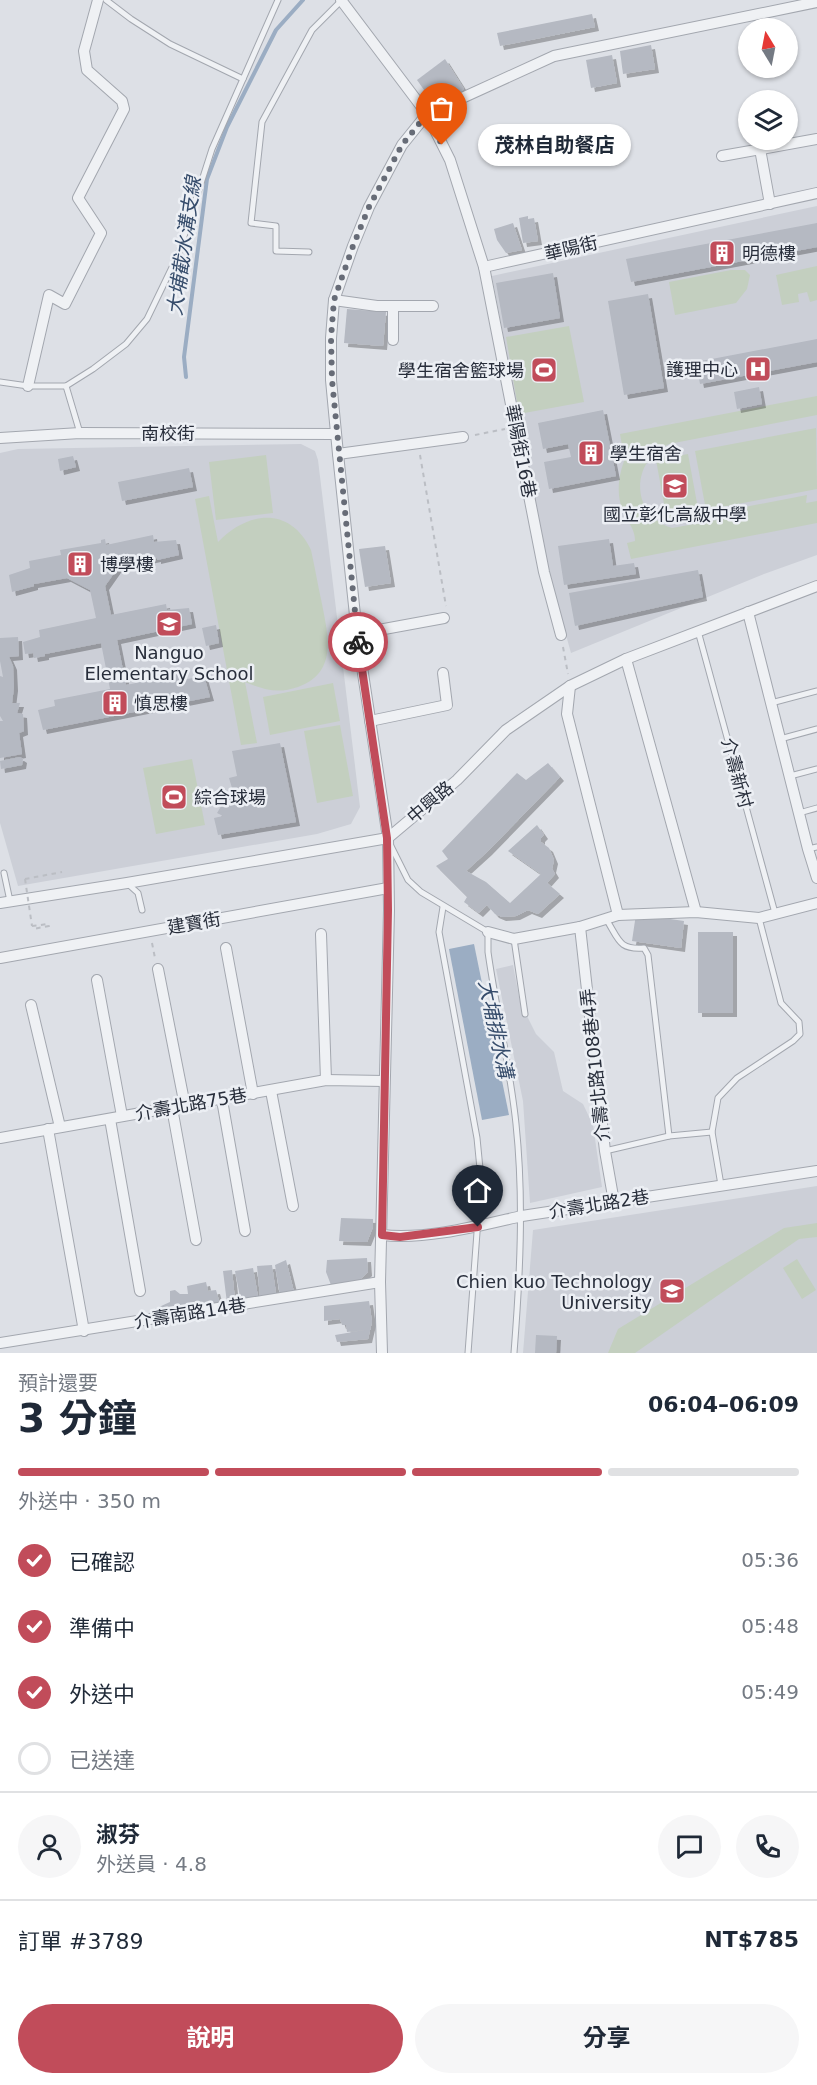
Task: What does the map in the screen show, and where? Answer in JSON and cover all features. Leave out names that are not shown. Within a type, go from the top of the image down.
[{"type":"street","points":[[28,386],[49,295],[65,304],[101,234],[78,198],[124,109],[122,101],[87,70],[84,51],[105,0]]},
{"type":"street","points":[[341,0],[427,114],[450,160],[483,267]]},
{"type":"street","points":[[382,1353],[380,1282],[387,838],[357,634],[336,434],[331,338],[334,300],[369,207],[402,145],[427,114],[554,56],[817,2]]},
{"type":"street","points":[[798,142],[817,139]]},
{"type":"street","points":[[722,156],[755,150]]},
{"type":"street","points":[[760,150],[770,204]]},
{"type":"street","name":"華陽街","points":[[483,267],[817,193]]},
{"type":"street","name":"華陽街16巷","points":[[483,267],[517,427],[544,572],[561,635]]},
{"type":"street","points":[[334,300],[393,307],[433,306]]},
{"type":"street","points":[[393,307],[393,340]]},
{"type":"street","name":"南校街","points":[[0,438],[80,433],[336,434]]},
{"type":"street","points":[[338,454],[464,437]]},
{"type":"street","name":"中興路","points":[[5,902],[387,838],[457,780],[506,730],[570,686],[626,659],[817,586]]},
{"type":"street","points":[[748,612],[799,813],[812,848],[817,878]]},
{"type":"street","points":[[357,634],[444,618]]},
{"type":"street","points":[[626,659],[696,912]]},
{"type":"street","points":[[370,721],[447,705],[443,673]]},
{"type":"street","points":[[570,686],[567,714],[618,915]]},
{"type":"street","name":"建寶街","points":[[0,958],[388,888]]},
{"type":"street","points":[[488,932],[514,939],[580,927],[618,915],[696,912],[759,918],[817,903]]},
{"type":"street","name":"介壽北路108巷4弄","points":[[580,927],[605,1151],[614,1202]]},
{"type":"street","points":[[321,934],[326,1080]]},
{"type":"street","points":[[226,948],[253,1094]]},
{"type":"street","points":[[158,969],[185,1106]]},
{"type":"street","points":[[97,980],[122,1116]]},
{"type":"street","points":[[32,1005],[60,1127]]},
{"type":"street","name":"介壽北路75巷","points":[[0,1138],[326,1080],[384,1081]]},
{"type":"street","points":[[271,1091],[292,1206]]},
{"type":"street","points":[[222,1100],[245,1231]]},
{"type":"street","points":[[172,1108],[196,1240]]},
{"type":"street","points":[[110,1119],[140,1291]]},
{"type":"street","points":[[48,1130],[84,1331]]},
{"type":"street","name":"介壽北路2巷","points":[[382,1235],[400,1237],[478,1227],[522,1216],[817,1171]]},
{"type":"street","name":"介壽南路14巷","points":[[0,1343],[380,1282]]},
{"type":"lane","points":[[105,0],[170,44],[243,80]]},
{"type":"lane","points":[[0,382],[28,386],[66,386],[126,344],[147,319],[178,255],[212,149],[278,0]]},
{"type":"lane","points":[[309,252],[276,251],[276,226],[251,223],[256,163],[262,122],[312,30],[341,0]]},
{"type":"lane","points":[[66,386],[80,433]]},
{"type":"lane","name":"介壽新村","points":[[698,631],[776,914]]},
{"type":"lane","points":[[771,703],[817,691]]},
{"type":"lane","points":[[780,739],[817,729]]},
{"type":"lane","points":[[790,776],[817,769]]},
{"type":"lane","points":[[799,813],[817,808]]},
{"type":"lane","points":[[387,838],[408,880],[421,892],[444,907],[488,932],[488,952],[517,1125],[522,1216],[514,1353]]},
{"type":"lane","points":[[4,873],[5,902]]},
{"type":"lane","points":[[127,883],[138,893],[142,910]]},
{"type":"lane","points":[[444,907],[439,932],[477,1138],[481,1179],[468,1353]]},
{"type":"lane","points":[[722,1187],[712,1132],[718,1098],[737,1078],[800,1034],[799,1022],[781,1003],[759,918]]},
{"type":"lane","points":[[606,919],[624,946],[629,949],[644,948],[648,955],[669,1136]]},
{"type":"lane","points":[[514,939],[525,1014]]},
{"type":"lane","points":[[605,1151],[669,1136],[712,1132]]},
{"type":"path","points":[[464,437],[517,427]]},
{"type":"path","points":[[418,443],[446,608],[444,618]]},
{"type":"path","points":[[561,635],[570,686]]},
{"type":"path","points":[[33,927],[25,879],[62,872]]},
{"type":"path","points":[[150,931],[158,969]]},
{"type":"shaded area","name":"國立彰化高級中學","points":[[817,206],[817,555],[764,574],[571,653],[549,574],[492,276]]},
{"type":"shaded area","name":"Nanguo Elementary School","points":[[301,444],[315,451],[318,460],[360,807],[351,824],[317,834],[18,886],[0,823],[0,453],[18,449]]},
{"type":"shaded area","points":[[513,965],[520,1002],[536,1034],[554,1052],[563,1091],[583,1104],[593,1125],[602,1187],[530,1203],[523,1101],[496,969]]},
{"type":"shaded area","name":"Chien kuo Technology University","points":[[817,1186],[817,1353],[523,1353],[533,1230]]},
{"type":"green space","points":[[817,266],[817,300],[810,302],[807,292],[798,294],[799,302],[782,305],[776,275]]},
{"type":"green space","points":[[731,270],[745,270],[750,275],[747,289],[736,303],[675,315],[669,282]]},
{"type":"green space","name":"學生宿舍籃球場","points":[[569,326],[584,402],[519,414],[506,337]]},
{"type":"green space","points":[[817,396],[817,415],[669,444],[656,452],[647,462],[640,488],[642,500],[648,512],[658,521],[672,528],[728,518],[729,510],[807,495],[806,503],[817,501],[817,523],[631,559],[627,543],[635,541],[635,537],[622,507],[619,491],[620,475],[628,451],[623,451],[620,434]]},
{"type":"green space","points":[[816,428],[817,489],[706,510],[695,451]]},
{"type":"green space","points":[[688,454],[699,514],[667,520],[656,460]]},
{"type":"green space","points":[[266,455],[273,513],[216,520],[209,462]]},
{"type":"green space","points":[[209,496],[218,542],[242,524],[255,519],[268,518],[280,520],[292,526],[302,536],[311,550],[324,616],[328,640],[325,663],[311,681],[298,687],[277,691],[245,682],[257,743],[241,745],[195,499]]},
{"type":"green space","points":[[333,683],[340,721],[270,735],[263,697]]},
{"type":"green space","points":[[340,725],[353,796],[317,803],[304,731]]},
{"type":"green space","name":"綜合球場","points":[[192,759],[205,825],[156,834],[143,768]]},
{"type":"green space","points":[[817,1223],[817,1237],[799,1239],[635,1353],[608,1353],[618,1329],[784,1228]]},
{"type":"green space","points":[[797,1259],[816,1290],[802,1299],[783,1268]]},
{"type":"water","points":[[474,944],[509,1115],[482,1120],[449,949]]},
{"type":"building","points":[[592,14],[595,27],[500,46],[497,33]]},
{"type":"building","points":[[651,45],[655,69],[623,74],[620,51]]},
{"type":"building","points":[[612,55],[617,83],[591,88],[586,60]]},
{"type":"building","points":[[445,59],[464,89],[456,98],[448,100],[429,97],[417,80]]},
{"type":"building","points":[[528,216],[528,219],[534,218],[538,241],[523,243],[519,218]]},
{"type":"building","points":[[513,223],[522,250],[506,253],[497,240],[494,229]]},
{"type":"building","name":"明德樓","points":[[817,223],[817,247],[631,282],[626,259]]},
{"type":"building","points":[[553,273],[560,318],[504,328],[496,283]]},
{"type":"building","points":[[648,294],[664,388],[624,395],[608,301]]},
{"type":"building","points":[[347,309],[386,312],[383,346],[344,343]]},
{"type":"building","points":[[817,339],[817,362],[700,384],[696,362]]},
{"type":"building","points":[[759,387],[762,404],[737,409],[734,392]]},
{"type":"building","name":"學生宿舍","points":[[603,410],[616,476],[549,489],[544,462],[571,457],[568,444],[543,449],[538,423]]},
{"type":"building","points":[[73,456],[76,467],[60,471],[58,459]]},
{"type":"building","points":[[189,468],[193,487],[122,501],[118,482]]},
{"type":"building","points":[[153,535],[154,542],[176,540],[179,555],[119,566],[105,586],[111,615],[166,604],[167,610],[189,608],[192,624],[117,640],[126,685],[180,674],[182,680],[204,676],[210,697],[43,730],[38,710],[55,706],[54,700],[110,689],[101,643],[34,658],[33,653],[25,654],[23,642],[40,637],[39,630],[96,618],[90,590],[67,578],[34,584],[34,586],[12,592],[9,575],[30,568],[29,561],[61,555],[60,550],[101,543],[101,540],[105,539],[106,545]]},
{"type":"building","points":[[609,539],[613,566],[634,563],[636,574],[564,585],[558,546]]},
{"type":"building","points":[[385,546],[391,583],[365,587],[359,549]]},
{"type":"building","points":[[698,570],[703,597],[575,626],[569,593]]},
{"type":"building","points":[[216,625],[219,643],[206,646],[202,628]]},
{"type":"building","points":[[18,637],[19,656],[9,657],[13,666],[12,703],[20,703],[17,713],[23,714],[24,731],[19,733],[22,754],[0,758],[0,721],[3,721],[0,716],[0,676],[3,677],[0,638]]},
{"type":"building","points":[[280,743],[296,822],[218,835],[214,818],[223,816],[217,813],[232,788],[229,778],[237,776],[232,751]]},
{"type":"building","points":[[20,757],[23,759],[22,765],[1,769],[0,761]]},
{"type":"building","points":[[548,763],[560,777],[466,871],[486,882],[510,903],[541,874],[508,851],[537,825],[544,835],[541,842],[549,848],[554,860],[552,869],[555,874],[547,883],[560,894],[538,914],[528,910],[516,916],[502,917],[495,914],[487,905],[479,913],[464,902],[467,897],[436,866],[448,859],[442,851],[517,773],[526,780]]},
{"type":"building","points":[[636,914],[684,921],[681,948],[632,941]]},
{"type":"building","points":[[698,932],[733,932],[733,1013],[698,1013]]},
{"type":"building","points":[[341,1218],[373,1219],[373,1227],[367,1242],[339,1241]]},
{"type":"building","points":[[367,1258],[368,1272],[359,1281],[331,1285],[326,1272],[327,1260]]},
{"type":"building","points":[[286,1260],[294,1292],[280,1296],[275,1265]]},
{"type":"building","points":[[272,1265],[276,1294],[260,1297],[257,1266]]},
{"type":"building","points":[[253,1268],[258,1297],[241,1302],[235,1271]]},
{"type":"building","points":[[232,1270],[235,1301],[227,1303],[223,1271]]},
{"type":"building","points":[[206,1282],[208,1291],[216,1290],[221,1308],[152,1320],[150,1311],[170,1302],[170,1291],[175,1290],[180,1294],[188,1294],[187,1286]]},
{"type":"building","points":[[369,1301],[372,1322],[368,1339],[337,1342],[335,1335],[365,1330],[347,1332],[346,1325],[342,1325],[340,1319],[324,1321],[324,1306]]},
{"type":"building","points":[[536,1335],[557,1336],[556,1353],[535,1353]]},
{"type":"waterway","name":"大埔截水溝支線","points":[[186,377],[184,357],[207,179],[227,127],[276,30],[303,0]]},
{"type":"way so far","points":[[358,642],[332,380],[331,338],[334,300],[369,207],[402,145],[427,114],[442,145]]},
{"type":"place","name":"茂林自助餐店","points":[[442,145]]},
{"type":"place","name":"明德樓","points":[[722,253]]},
{"type":"place","name":"護理中心","points":[[758,369]]},
{"type":"place","name":"學生宿舍籃球場","points":[[544,370]]},
{"type":"place","name":"學生宿舍","points":[[591,453]]},
{"type":"place","name":"國立彰化高級中學","points":[[675,486]]},
{"type":"place","name":"博學樓","points":[[80,564]]},
{"type":"place","name":"Nanguo Elementary School","points":[[169,624]]},
{"type":"place","name":"慎思樓","points":[[115,703]]},
{"type":"place","name":"綜合球場","points":[[174,797]]},
{"type":"place","name":"Chien kuo Technology University","points":[[672,1291]]},
{"type":"route","points":[[358,642],[387,838],[388,910],[382,1235],[400,1237],[478,1227]]},
{"type":"water label","name":"大埔排水溝","points":[[496,1029]]}]
